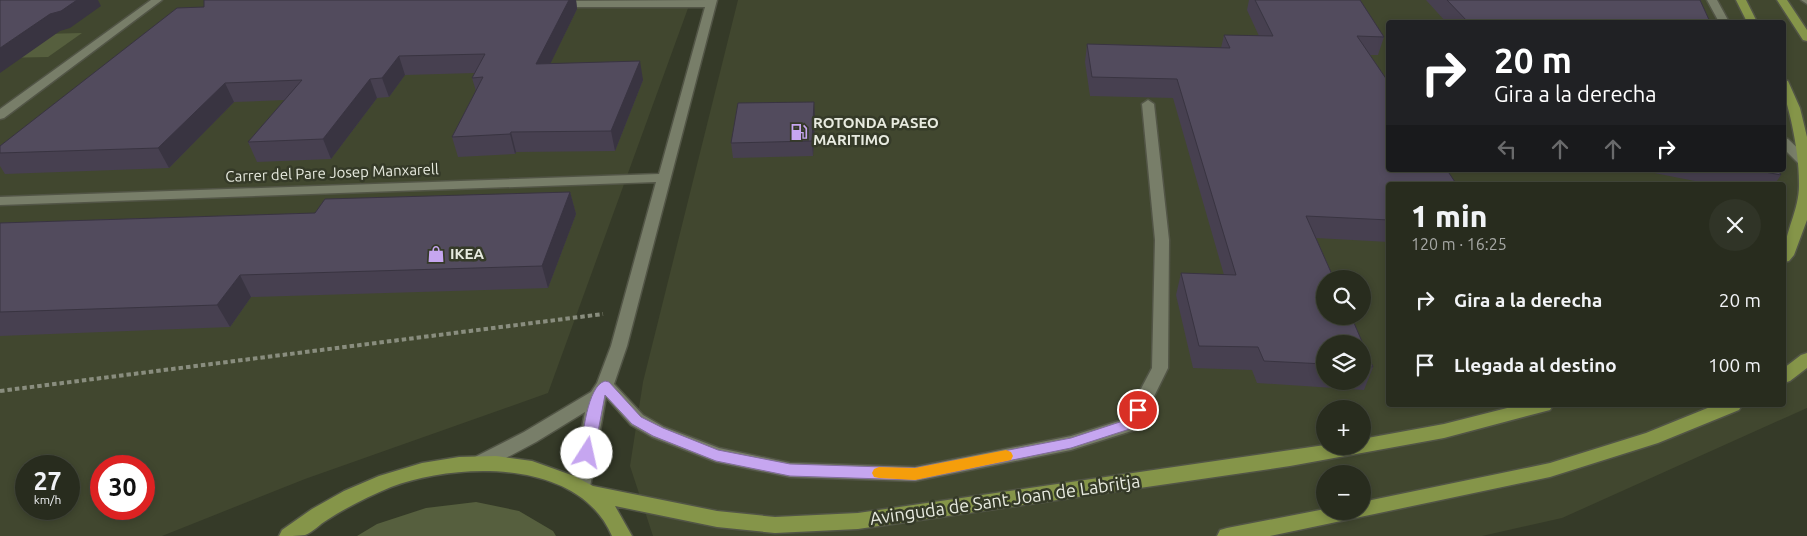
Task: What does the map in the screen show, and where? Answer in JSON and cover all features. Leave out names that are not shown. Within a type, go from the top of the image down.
[{"type":"main road","points":[[1741,0],[1751,20]]},
{"type":"main road","points":[[1782,0],[1807,38]]},
{"type":"main road","points":[[1786,87],[1791,96],[1803,142],[1806,163],[1806,194],[1799,224],[1786,256]]},
{"type":"main road","points":[[1786,376],[1807,360]]},
{"type":"main road","name":"Avinguda de Sant Joan de Labritja","points":[[1371,444],[1444,431],[1536,407]]},
{"type":"main road","points":[[1371,508],[1550,470],[1652,438],[1728,407]]},
{"type":"main road","name":"Avinguda de Sant Joan de Labritja","points":[[584,490],[745,523],[775,525],[858,520],[1316,454]]},
{"type":"main road","points":[[282,536],[295,531],[336,504],[373,487],[410,474],[447,466],[482,462],[516,464],[548,472],[584,490],[602,504],[622,536]]},
{"type":"main road","points":[[1227,536],[1316,519]]},
{"type":"street","points":[[0,115],[157,0]]},
{"type":"street","points":[[1712,0],[1723,20]]},
{"type":"street","points":[[545,4],[711,2],[619,346],[601,390],[584,490]]},
{"type":"street","points":[[601,390],[636,420],[658,432],[716,455],[790,470],[915,474],[1071,443],[1132,424],[1160,368],[1162,240],[1148,104]]},
{"type":"street","points":[[1786,144],[1806,163]]},
{"type":"street","name":"Carrer del Pare Josep Manxarell","points":[[0,201],[664,178]]},
{"type":"street","points":[[482,462],[530,438],[601,390]]},
{"type":"path","points":[[0,391],[628,311]]},
{"type":"shaded area","points":[[0,0],[691,0],[548,393],[305,479],[162,536],[0,536]]},
{"type":"shaded area","points":[[738,0],[1807,0],[1807,408],[1562,518],[1482,536],[653,536],[630,466],[643,382]]},
{"type":"shaded area","points":[[82,33],[48,57],[0,58],[0,35]]},
{"type":"shaded area","points":[[476,502],[519,511],[553,531],[556,536],[357,536],[377,524],[426,508]]},
{"type":"building","points":[[0,0],[77,0],[61,11],[50,14],[0,48]]},
{"type":"building","points":[[204,0],[569,0],[536,64],[640,61],[611,131],[511,132],[510,134],[452,137],[483,77],[472,78],[485,54],[399,56],[382,78],[370,79],[323,139],[248,142],[302,80],[225,83],[158,148],[0,153],[0,146],[177,8],[204,7]]},
{"type":"building","points":[[1255,0],[1360,0],[1384,37],[1357,36],[1386,79],[1386,172],[1448,172],[1455,182],[1386,182],[1386,220],[1306,216],[1330,270],[1316,270],[1316,325],[1355,325],[1359,335],[1316,335],[1316,364],[1264,361],[1258,347],[1199,346],[1181,273],[1236,275],[1177,79],[1092,77],[1087,44],[1230,48],[1224,35],[1273,36]]},
{"type":"building","points":[[1447,0],[1700,0],[1709,20],[1466,20]]},
{"type":"building","points":[[814,102],[812,141],[731,143],[738,103]]},
{"type":"building","points":[[1765,172],[1779,172],[1781,175]]},
{"type":"building","points":[[570,192],[542,266],[240,275],[217,305],[0,312],[0,223],[315,213],[325,199]]},
{"type":"slow traffic","points":[[879,473],[915,474],[1006,456]]},
{"type":"place","name":"ROTONDA PASEO MARITIMO","points":[[799,132]]},
{"type":"place","name":"IKEA","points":[[436,254]]},
{"type":"route","points":[[587,453],[598,396],[605,385],[636,420],[658,432],[716,455],[790,470],[915,474],[1071,443],[1132,424],[1138,410]]}]
